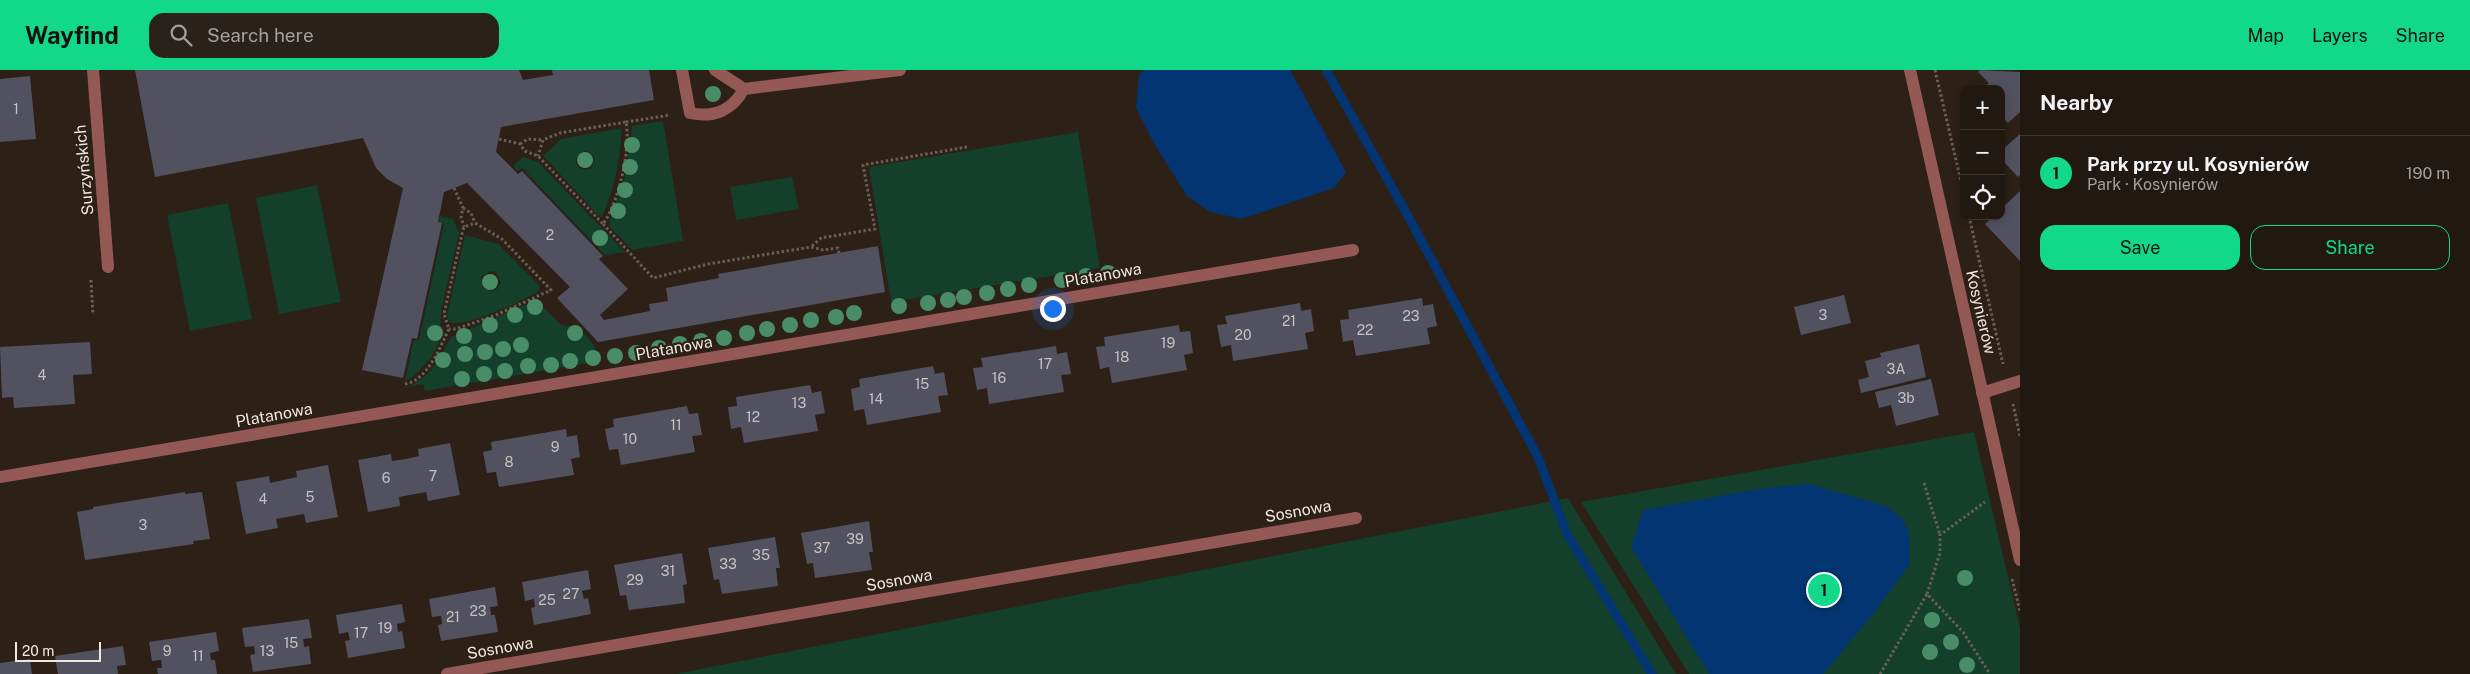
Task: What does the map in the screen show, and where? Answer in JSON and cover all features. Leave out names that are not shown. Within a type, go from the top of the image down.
[{"type":"street","name":"Surzyńskich","points":[[93,70],[108,266]]},
{"type":"street","points":[[682,70],[690,113],[714,115],[737,102],[744,89]]},
{"type":"street","points":[[715,70],[744,89],[900,70]]},
{"type":"street","name":"Kosynierów","points":[[1910,70],[1982,393],[2016,530],[2020,560]]},
{"type":"street","name":"Platanowa","points":[[0,477],[1353,250]]},
{"type":"street","points":[[1982,393],[2014,383]]},
{"type":"street","name":"Sosnowa","points":[[447,674],[1356,518]]},
{"type":"path","points":[[1935,70],[1960,177]]},
{"type":"path","points":[[499,140],[520,144],[528,139],[543,140],[560,133],[690,113]]},
{"type":"path","points":[[603,224],[610,213],[620,180],[626,144],[626,122]]},
{"type":"path","points":[[538,156],[543,140]]},
{"type":"path","points":[[520,144],[525,151],[538,156],[653,278],[708,264],[812,247],[823,250],[838,248],[838,253]]},
{"type":"path","points":[[812,247],[821,238],[875,229],[864,165],[967,147]]},
{"type":"path","points":[[449,329],[456,329],[496,315],[551,290],[502,239],[475,223],[471,213],[463,208],[454,188]]},
{"type":"path","points":[[405,384],[415,380],[433,361],[449,329],[444,314],[464,227],[461,217],[463,208]]},
{"type":"path","points":[[1970,220],[2014,383],[2020,436]]},
{"type":"path","points":[[464,227],[475,223]]},
{"type":"path","points":[[1880,674],[1927,594],[1940,553],[1940,535],[1924,484]]},
{"type":"path","points":[[1940,535],[1992,497]]},
{"type":"path","points":[[2010,570],[2020,611]]},
{"type":"path","points":[[1927,594],[1963,632],[1990,674]]},
{"type":"green space","points":[[663,121],[683,241],[632,250],[610,227],[609,222],[625,177],[632,126]]},
{"type":"green space","points":[[622,128],[616,174],[602,217],[543,156],[561,139]],"holes":[[[585,151],[591,153],[594,157],[592,168],[582,169],[576,164],[580,153]]]},
{"type":"green space","points":[[1078,132],[1100,268],[891,302],[869,167]]},
{"type":"green space","points":[[523,157],[538,162],[625,252],[605,255],[522,168],[518,171],[513,166]]},
{"type":"green space","points":[[792,177],[799,209],[736,220],[730,187]]},
{"type":"green space","points":[[317,185],[341,302],[279,314],[256,198]]},
{"type":"green space","points":[[228,203],[252,319],[190,331],[167,215]]},
{"type":"green space","points":[[440,216],[453,219],[459,233],[441,312],[440,340],[431,358],[413,377],[405,381],[413,343],[415,340],[419,340],[444,224],[439,222]]},
{"type":"green space","points":[[465,235],[498,244],[540,286],[539,291],[532,295],[480,318],[457,323],[449,322],[447,315]],"holes":[[[490,271],[496,272],[501,283],[497,289],[490,291],[483,288],[481,277]]]},
{"type":"green space","points":[[536,300],[561,325],[575,329],[586,336],[595,347],[599,361],[425,391],[423,384],[402,388],[412,385],[426,375],[437,362],[451,337]]},
{"type":"green space","points":[[1974,432],[2020,628],[2020,674],[1689,674],[1581,502]]},
{"type":"green space","points":[[1568,498],[1676,674],[675,674]]},
{"type":"water","points":[[1144,70],[1290,70],[1346,172],[1334,188],[1242,219],[1210,212],[1187,196],[1155,145],[1136,108],[1139,75]]},
{"type":"water","points":[[1809,484],[1885,506],[1901,517],[1908,530],[1910,543],[1909,565],[1873,614],[1823,674],[1709,674],[1631,547],[1643,510],[1758,489]]},
{"type":"building","points":[[135,70],[519,70],[523,80],[553,75],[552,70],[649,70],[654,100],[501,127],[496,152],[518,174],[522,171],[603,256],[599,259],[628,289],[600,315],[604,320],[650,311],[649,304],[668,301],[666,288],[719,278],[718,274],[878,246],[885,292],[598,342],[557,298],[570,287],[467,183],[444,192],[438,222],[442,223],[417,339],[412,338],[403,378],[362,370],[403,188],[387,179],[376,168],[363,138],[155,177]]},
{"type":"building","points":[[1980,70],[2020,72],[2020,112],[2008,123],[2005,120],[2005,85],[1987,85],[1989,83],[1978,72]]},
{"type":"building","points":[[30,76],[36,139],[0,142],[0,79]]},
{"type":"building","points":[[2020,134],[2020,175],[2018,177],[2005,163],[2005,147]]},
{"type":"building","points":[[2020,191],[2020,261],[1985,224],[1990,220],[2005,220],[2005,205]]},
{"type":"building","points":[[1844,295],[1851,323],[1801,335],[1794,307]]},
{"type":"building","points":[[1422,298],[1423,306],[1433,304],[1437,326],[1427,328],[1430,344],[1356,356],[1353,340],[1343,342],[1340,320],[1349,319],[1348,310]]},
{"type":"building","points":[[1300,303],[1301,311],[1311,309],[1314,331],[1305,333],[1308,349],[1233,361],[1231,345],[1221,347],[1217,325],[1227,324],[1225,316]]},
{"type":"building","points":[[1179,325],[1180,332],[1190,331],[1193,353],[1184,355],[1187,370],[1112,383],[1109,367],[1100,369],[1096,347],[1105,346],[1104,337]]},
{"type":"building","points":[[90,342],[92,374],[73,375],[75,404],[14,408],[13,397],[2,398],[0,347]]},
{"type":"building","points":[[1919,344],[1926,377],[1861,393],[1858,380],[1869,377],[1865,361],[1881,357],[1880,353]]},
{"type":"building","points":[[1056,346],[1057,354],[1067,352],[1071,374],[1061,375],[1064,392],[989,404],[987,388],[977,390],[973,368],[983,367],[981,358]]},
{"type":"building","points":[[933,366],[935,374],[944,372],[948,395],[938,396],[941,412],[867,425],[864,409],[854,411],[851,389],[860,387],[859,379]]},
{"type":"building","points":[[1931,379],[1939,415],[1896,426],[1891,405],[1879,408],[1875,392]]},
{"type":"building","points":[[810,385],[812,393],[821,391],[825,413],[815,415],[818,431],[744,443],[741,427],[731,429],[728,407],[737,406],[736,397]]},
{"type":"building","points":[[687,406],[689,414],[698,413],[702,435],[692,436],[695,452],[621,465],[618,449],[609,450],[605,429],[614,427],[613,419]]},
{"type":"building","points":[[566,429],[567,437],[577,435],[580,457],[571,459],[574,475],[499,487],[496,472],[487,473],[483,452],[492,450],[491,442]]},
{"type":"building","points":[[450,443],[460,495],[428,501],[426,492],[399,497],[400,506],[368,512],[358,460],[391,454],[392,461],[406,459],[419,456],[418,449]]},
{"type":"building","points":[[328,465],[338,517],[306,523],[304,514],[276,519],[278,528],[246,534],[236,482],[269,476],[270,483],[297,477],[296,471]]},
{"type":"building","points":[[185,492],[185,494],[202,492],[210,539],[193,541],[194,544],[85,560],[77,512],[93,509],[93,507]]},
{"type":"building","points":[[869,521],[873,552],[869,552],[872,570],[815,578],[813,563],[807,564],[801,533]]},
{"type":"building","points":[[775,537],[780,568],[776,568],[778,586],[722,594],[719,579],[714,580],[708,548]]},
{"type":"building","points":[[682,553],[687,584],[683,585],[685,603],[629,610],[626,595],[620,596],[614,565]]},
{"type":"building","points":[[588,570],[591,589],[582,591],[584,599],[588,598],[591,614],[534,625],[531,608],[535,607],[534,599],[525,601],[522,582]]},
{"type":"building","points":[[495,587],[498,606],[490,607],[491,615],[495,615],[498,632],[441,641],[438,625],[442,624],[441,616],[432,617],[429,599]]},
{"type":"building","points":[[402,604],[405,622],[397,624],[398,632],[402,631],[405,648],[348,658],[345,641],[350,640],[348,632],[339,634],[336,615]]},
{"type":"building","points":[[309,619],[312,638],[303,639],[304,647],[309,646],[311,664],[253,672],[250,655],[255,654],[254,646],[245,647],[242,628]]},
{"type":"building","points":[[216,632],[219,651],[210,653],[211,660],[215,660],[217,674],[158,674],[157,668],[162,668],[161,660],[152,661],[149,642]]},
{"type":"building","points":[[123,646],[126,665],[117,666],[118,674],[58,674],[55,656]]},
{"type":"building","points":[[30,659],[32,674],[0,674],[0,663]]},
{"type":"waterway","points":[[1326,70],[1402,205],[1538,457],[1567,534],[1652,674]]},
{"type":"place","name":"Park przy ul. Kosynierów","points":[[1824,590]]}]
